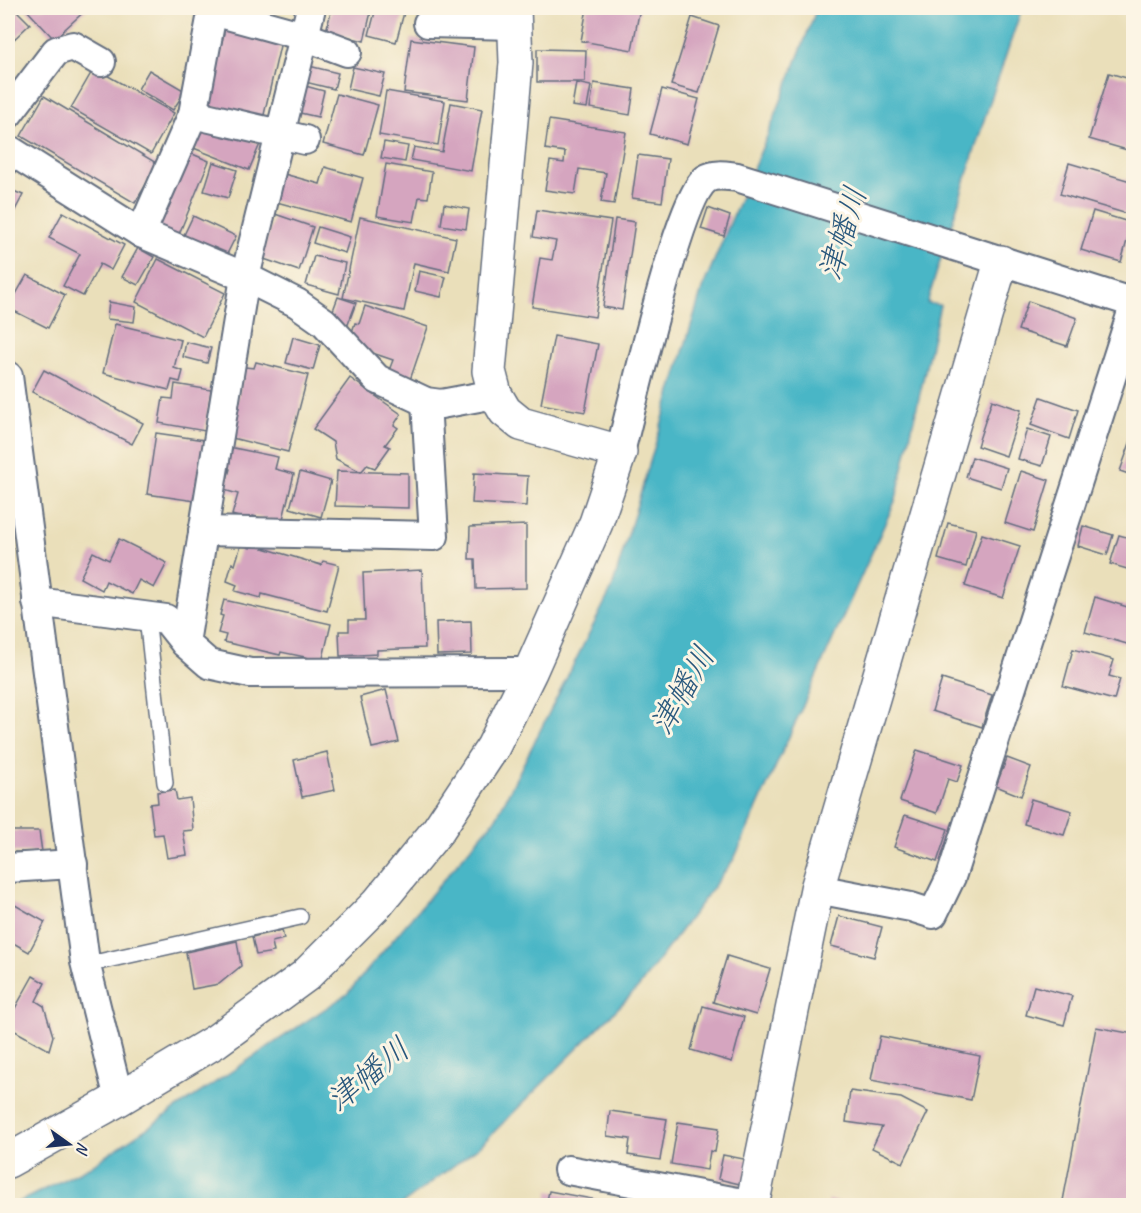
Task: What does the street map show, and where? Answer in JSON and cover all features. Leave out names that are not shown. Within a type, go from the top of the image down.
[{"type":"street","points":[[185,643],[245,277],[292,137],[304,36],[311,8]]},
{"type":"street","points":[[141,233],[193,114],[213,9],[304,36],[347,52]]},
{"type":"street","points":[[428,23],[514,16],[516,63],[489,370],[495,394],[505,411],[521,424],[620,452]]},
{"type":"street","points":[[8,114],[56,51],[73,46],[101,62]]},
{"type":"street","points":[[193,114],[292,137]]},
{"type":"street","points":[[8,149],[141,233],[245,277],[297,303],[324,322],[377,379],[426,402],[441,404],[495,394]]},
{"type":"street","points":[[8,1161],[216,1041],[305,976],[378,903],[445,821],[493,747],[530,672],[596,523],[620,452],[664,283],[687,211],[697,191],[707,179],[721,175],[737,177],[1134,304],[951,877],[933,914],[911,907],[817,889]]},
{"type":"street","points":[[568,1170],[752,1204],[817,889],[1001,261]]},
{"type":"street","points":[[8,376],[86,965],[118,1099]]},
{"type":"street","points":[[203,531],[434,536],[426,402]]},
{"type":"street","points":[[37,602],[166,619],[185,643],[209,664],[250,673],[530,672]]},
{"type":"street","points":[[8,868],[73,864]]},
{"type":"lane","points":[[147,616],[165,783]]},
{"type":"lane","points":[[86,965],[300,917]]},
{"type":"water","name":"津幡川","points":[[817,8],[1022,8],[985,117],[927,303],[940,305],[896,499],[734,859],[638,988],[480,1146],[401,1205],[11,1206],[89,1167],[347,994],[496,818],[612,588],[702,289],[768,134]]},
{"type":"building","points":[[8,8],[14,8],[30,24],[8,45]]},
{"type":"building","points":[[25,8],[88,8],[54,39]]},
{"type":"building","points":[[332,8],[372,8],[364,41],[326,31]]},
{"type":"building","points":[[376,8],[405,9],[396,42],[369,35]]},
{"type":"building","points":[[587,8],[640,8],[632,50],[581,41]]},
{"type":"building","points":[[692,17],[719,26],[699,93],[671,85]]},
{"type":"building","points":[[226,24],[282,37],[263,119],[207,106]]},
{"type":"building","points":[[411,39],[474,47],[468,100],[404,92]]},
{"type":"building","points":[[537,49],[586,50],[585,82],[537,82]]},
{"type":"building","points":[[309,66],[338,73],[334,89],[305,82]]},
{"type":"building","points":[[353,67],[385,74],[379,96],[348,89]]},
{"type":"building","points":[[94,68],[174,113],[151,154],[71,108]]},
{"type":"building","points":[[149,70],[185,91],[173,110],[138,89]]},
{"type":"building","points":[[1109,73],[1134,80],[1134,152],[1089,139]]},
{"type":"building","points":[[576,83],[591,86],[587,108],[572,106]]},
{"type":"building","points":[[594,83],[634,89],[630,115],[590,108]]},
{"type":"building","points":[[298,84],[324,91],[318,117],[291,111]]},
{"type":"building","points":[[662,89],[699,99],[687,144],[650,134]]},
{"type":"building","points":[[386,91],[445,101],[438,145],[379,135]]},
{"type":"building","points":[[337,94],[378,105],[364,155],[323,144]]},
{"type":"building","points":[[44,96],[158,164],[135,203],[21,136]]},
{"type":"building","points":[[451,103],[482,109],[471,171],[411,160],[414,147],[442,152]]},
{"type":"building","points":[[196,119],[260,144],[249,170],[186,145]]},
{"type":"building","points":[[549,120],[626,132],[614,204],[601,202],[606,173],[579,169],[575,194],[545,190],[550,161],[564,163],[565,152],[545,149]]},
{"type":"building","points":[[384,142],[408,146],[405,162],[381,158]]},
{"type":"building","points":[[183,150],[209,161],[177,239],[151,228]]},
{"type":"building","points":[[638,155],[668,159],[662,202],[632,198]]},
{"type":"building","points":[[213,162],[237,170],[228,198],[204,191]]},
{"type":"building","points":[[1069,163],[1134,182],[1134,216],[1060,194]]},
{"type":"building","points":[[386,164],[432,172],[428,198],[419,197],[414,222],[377,216]]},
{"type":"building","points":[[325,167],[363,178],[351,222],[269,200],[277,172],[320,184]]},
{"type":"building","points":[[11,190],[23,195],[13,214],[8,212],[8,198]]},
{"type":"building","points":[[444,204],[469,209],[466,229],[441,225]]},
{"type":"building","points":[[708,208],[730,216],[724,236],[701,229]]},
{"type":"building","points":[[537,210],[611,221],[595,317],[532,307],[540,258],[552,260],[556,241],[533,237]]},
{"type":"building","points":[[1093,211],[1132,223],[1121,262],[1081,250]]},
{"type":"building","points":[[63,212],[124,245],[111,270],[100,264],[83,296],[63,286],[80,254],[49,238]]},
{"type":"building","points":[[275,214],[313,227],[299,271],[261,258]]},
{"type":"building","points":[[193,216],[236,236],[226,256],[184,235]]},
{"type":"building","points":[[360,217],[456,238],[449,271],[414,263],[404,311],[343,298]]},
{"type":"building","points":[[615,219],[635,222],[622,310],[603,307]]},
{"type":"building","points":[[318,227],[350,237],[345,253],[313,243]]},
{"type":"building","points":[[138,248],[154,257],[138,285],[122,277]]},
{"type":"building","points":[[314,256],[345,263],[339,294],[306,285]]},
{"type":"building","points":[[158,259],[225,293],[203,337],[136,302]]},
{"type":"building","points":[[419,271],[446,277],[441,297],[415,291]]},
{"type":"building","points":[[27,275],[65,295],[48,328],[8,308]]},
{"type":"building","points":[[338,297],[356,303],[347,327],[329,321]]},
{"type":"building","points":[[1028,301],[1077,318],[1067,346],[1018,330]]},
{"type":"building","points":[[109,302],[136,307],[134,322],[107,319]]},
{"type":"building","points":[[365,306],[428,327],[410,380],[388,373],[393,360],[358,348],[350,338],[355,323],[359,324]]},
{"type":"building","points":[[115,324],[181,340],[174,368],[183,371],[180,382],[172,380],[169,390],[103,373]]},
{"type":"building","points":[[554,336],[598,344],[585,412],[541,404]]},
{"type":"building","points":[[293,337],[320,345],[313,370],[286,363]]},
{"type":"building","points":[[186,342],[211,348],[207,363],[183,357]]},
{"type":"building","points":[[256,362],[308,375],[288,452],[228,437],[245,367],[254,368]]},
{"type":"building","points":[[44,370],[143,423],[132,444],[32,392]]},
{"type":"building","points":[[350,378],[401,414],[394,425],[398,428],[385,445],[390,447],[375,468],[367,465],[361,472],[336,459],[333,442],[313,429]]},
{"type":"building","points":[[175,384],[211,390],[205,431],[159,423],[163,398],[173,399]]},
{"type":"building","points":[[1041,397],[1078,410],[1069,439],[1031,425]]},
{"type":"building","points":[[992,400],[1021,410],[1006,456],[977,446]]},
{"type":"building","points":[[1027,429],[1051,437],[1042,466],[1018,459]]},
{"type":"building","points":[[1134,432],[1134,476],[1120,471]]},
{"type":"building","points":[[156,433],[204,440],[195,501],[147,494]]},
{"type":"building","points":[[229,447],[278,457],[275,469],[294,474],[282,523],[253,516],[252,521],[232,515],[238,494],[224,490],[230,469],[224,468]]},
{"type":"building","points":[[972,457],[1007,468],[1001,488],[966,477]]},
{"type":"building","points":[[337,471],[408,473],[408,508],[335,506]]},
{"type":"building","points":[[1021,471],[1049,480],[1033,532],[1005,523]]},
{"type":"building","points":[[300,472],[331,481],[321,517],[290,508]]},
{"type":"building","points":[[474,473],[528,476],[526,506],[472,503]]},
{"type":"building","points":[[948,523],[976,530],[966,567],[938,559]]},
{"type":"building","points":[[526,525],[526,588],[476,589],[475,559],[469,559],[470,527]]},
{"type":"building","points":[[1083,526],[1113,535],[1107,555],[1078,546]]},
{"type":"building","points":[[982,534],[1020,546],[1003,598],[965,586]]},
{"type":"building","points":[[1119,535],[1134,539],[1134,571],[1110,564]]},
{"type":"building","points":[[119,539],[167,563],[154,588],[139,580],[132,594],[106,581],[102,590],[80,578],[93,552],[109,560]]},
{"type":"building","points":[[250,544],[321,565],[323,561],[339,565],[327,611],[262,594],[261,598],[235,591],[237,585],[227,581],[232,563],[235,565],[241,545],[250,548]]},
{"type":"building","points":[[422,570],[425,648],[377,650],[377,654],[340,656],[339,631],[349,631],[349,620],[365,620],[363,573]]},
{"type":"building","points":[[1095,597],[1134,609],[1134,646],[1085,632]]},
{"type":"building","points":[[224,600],[331,624],[323,658],[315,659],[281,652],[280,655],[224,642],[226,635],[218,633],[223,616],[220,615]]},
{"type":"building","points":[[471,621],[472,654],[437,655],[436,622]]},
{"type":"building","points":[[1073,649],[1114,660],[1109,676],[1120,679],[1114,700],[1063,686]]},
{"type":"building","points":[[942,679],[992,695],[982,727],[932,711]]},
{"type":"building","points":[[386,690],[399,742],[372,748],[360,697]]},
{"type":"building","points":[[917,750],[963,765],[957,782],[948,779],[937,813],[900,801]]},
{"type":"building","points":[[327,752],[335,790],[302,797],[294,760]]},
{"type":"building","points":[[1007,758],[1031,767],[1021,796],[996,786]]},
{"type":"building","points":[[175,790],[177,800],[190,798],[193,830],[183,831],[187,855],[167,858],[163,834],[154,835],[150,804],[158,803],[157,792]]},
{"type":"building","points":[[1031,799],[1072,811],[1064,835],[1024,824]]},
{"type":"building","points":[[905,815],[948,829],[937,862],[894,847]]},
{"type":"building","points":[[9,831],[39,831],[42,852],[8,852]]},
{"type":"building","points":[[8,901],[45,922],[29,952],[8,940]]},
{"type":"building","points":[[839,916],[882,927],[874,957],[831,946]]},
{"type":"building","points":[[282,930],[284,939],[272,942],[274,952],[256,955],[252,937]]},
{"type":"building","points":[[237,941],[241,966],[219,984],[192,989],[186,952]]},
{"type":"building","points":[[727,956],[770,969],[756,1015],[713,1002]]},
{"type":"building","points":[[33,976],[45,983],[36,1001],[44,1006],[53,1036],[49,1050],[8,1027],[8,1021]]},
{"type":"building","points":[[1034,986],[1072,996],[1064,1025],[1026,1015]]},
{"type":"building","points":[[703,1006],[744,1017],[732,1062],[691,1050]]},
{"type":"building","points":[[1096,1027],[1134,1034],[1134,1206],[1062,1206]]},
{"type":"building","points":[[880,1036],[980,1056],[971,1100],[871,1080]]},
{"type":"building","points":[[850,1091],[901,1098],[928,1112],[903,1163],[872,1148],[882,1127],[846,1122]]},
{"type":"building","points":[[610,1111],[667,1119],[660,1160],[628,1155],[630,1139],[607,1136]]},
{"type":"building","points":[[678,1122],[719,1128],[715,1152],[710,1151],[707,1170],[671,1164]]},
{"type":"building","points":[[723,1155],[749,1160],[744,1185],[718,1179]]},
{"type":"building","points":[[549,1191],[603,1201],[602,1206],[546,1206]]},
{"type":"building","points":[[829,1200],[851,1204],[851,1206],[828,1206]]}]
